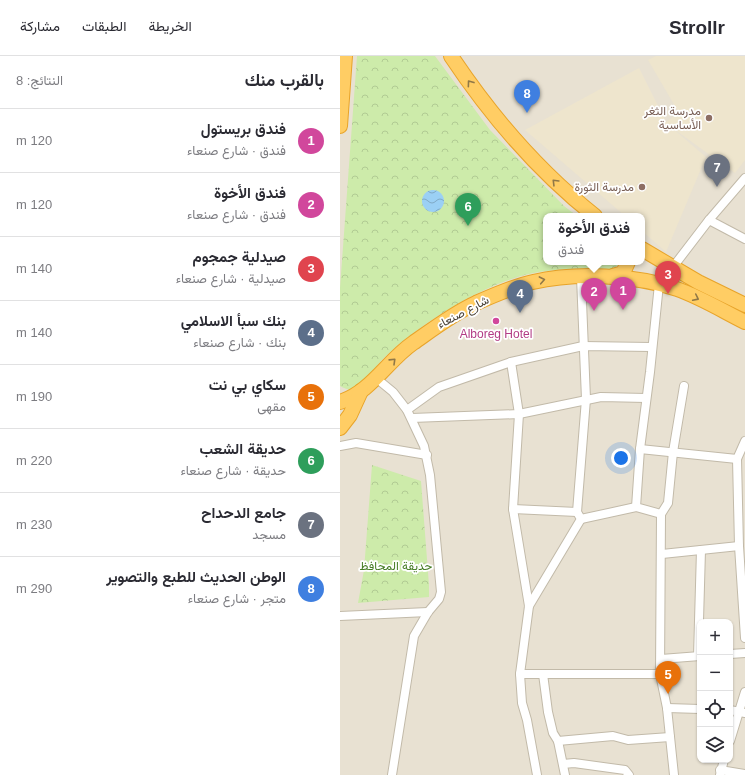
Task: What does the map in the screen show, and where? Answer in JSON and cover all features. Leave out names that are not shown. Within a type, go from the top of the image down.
[{"type":"highway","points":[[340,126],[345,56]]},
{"type":"highway","points":[[451,56],[478,95],[527,153],[570,196],[591,213]]},
{"type":"highway","points":[[645,251],[745,306]]},
{"type":"highway","points":[[613,276],[623,273],[627,265]]},
{"type":"highway","name":"شارع صنعاء","points":[[340,402],[360,391],[376,378],[408,346],[443,322],[476,303],[532,282],[550,278],[613,276],[659,284],[678,289],[745,322]]},
{"type":"highway","points":[[340,428],[350,415],[360,391]]},
{"type":"street","points":[[673,267],[709,220],[745,178]]},
{"type":"street","points":[[709,220],[745,239]]},
{"type":"street","points":[[529,606],[579,516],[586,399],[583,346],[582,277]]},
{"type":"street","points":[[636,507],[640,449],[659,284]]},
{"type":"street","points":[[407,410],[439,387],[511,362],[583,346],[651,347]]},
{"type":"street","points":[[511,362],[519,414],[513,509],[529,606],[520,674],[522,703],[537,775]]},
{"type":"street","points":[[376,378],[393,392],[407,410],[421,436],[427,455],[441,592],[439,599],[428,612],[414,636],[392,775]]},
{"type":"street","points":[[674,775],[667,708],[660,674],[662,554],[661,514],[668,503],[673,452],[684,386]]},
{"type":"street","points":[[412,418],[519,414],[601,397],[646,398]]},
{"type":"street","points":[[745,443],[738,459],[739,546],[745,638]]},
{"type":"street","points":[[340,446],[356,444],[427,455]]},
{"type":"street","points":[[640,449],[738,459]]},
{"type":"street","points":[[513,509],[579,516],[636,507],[661,514]]},
{"type":"street","points":[[662,554],[739,546]]},
{"type":"street","points":[[699,655],[701,550]]},
{"type":"street","points":[[340,616],[428,612]]},
{"type":"street","points":[[733,654],[745,653]]},
{"type":"street","points":[[661,659],[697,656]]},
{"type":"street","points":[[520,674],[660,674]]},
{"type":"street","points":[[543,674],[548,712],[553,733],[558,741],[565,775]]},
{"type":"street","points":[[733,734],[742,712],[745,692]]},
{"type":"street","points":[[667,708],[697,709]]},
{"type":"street","points":[[558,741],[613,736],[628,740],[670,738]]},
{"type":"street","points":[[563,764],[574,763],[625,770],[629,775]]},
{"type":"street","points":[[723,763],[720,773],[745,774]]},
{"type":"shaded area","points":[[340,56],[745,56],[745,775],[340,775]]},
{"type":"shaded area","name":"مدرسة الثورة","points":[[656,56],[745,56],[745,160],[735,173],[671,127],[706,157],[666,252],[645,234],[645,213],[622,213],[525,130],[639,68],[666,122],[679,113],[648,60]]},
{"type":"green space","points":[[357,56],[435,56],[490,130],[564,206],[573,213],[543,213],[543,265],[617,265],[612,269],[593,268],[539,272],[506,281],[472,296],[424,325],[393,349],[380,362],[363,385],[354,390],[340,386],[340,288]]},
{"type":"green space","name":"حديقة المحافظ","points":[[372,465],[421,481],[429,597],[358,603],[364,570]]},
{"type":"water","points":[[433,190],[441,193],[444,201],[441,209],[433,212],[425,209],[422,201],[425,193]]},
{"type":"place","name":"الوطن الحديث للطبع والتصوير","points":[[527,113]]},
{"type":"place","name":"مدرسة الثغر الأساسية","points":[[709,118]]},
{"type":"place","name":"مدرسة الثورة","points":[[642,187]]},
{"type":"place","name":"جامع الدحداح","points":[[717,187]]},
{"type":"place","name":"حديقة الشعب","points":[[468,226]]},
{"type":"place","name":"صيدلية جمجوم","points":[[668,294]]},
{"type":"place","name":"فندق بريستول","points":[[623,310]]},
{"type":"place","name":"فندق الأخوة","points":[[594,311]]},
{"type":"place","name":"بنك سبأ الاسلامي","points":[[520,313]]},
{"type":"place","name":"Alboreg Hotel","points":[[496,321]]},
{"type":"place","name":"سكاي بي نت","points":[[668,694]]}]
